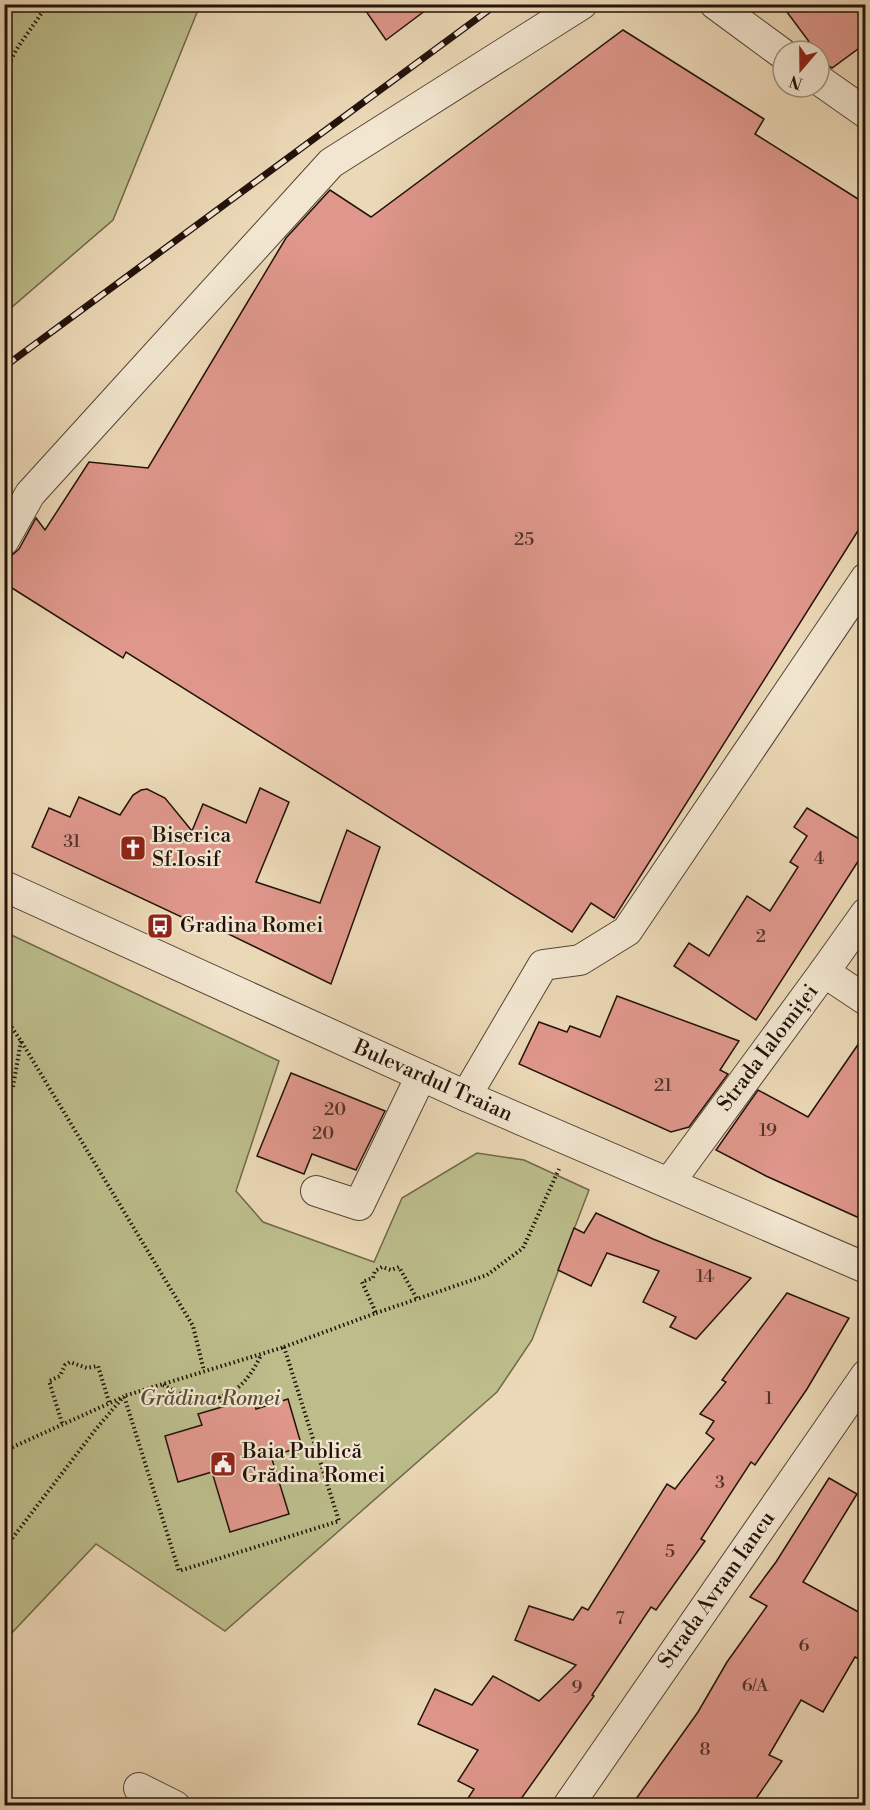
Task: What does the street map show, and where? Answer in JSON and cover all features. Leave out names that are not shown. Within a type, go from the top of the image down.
[{"type":"street","points":[[4,540],[30,495],[331,163],[582,4]]},
{"type":"street","points":[[715,4],[771,45]]},
{"type":"street","points":[[831,88],[866,113]]},
{"type":"street","points":[[466,1096],[543,965],[580,960],[627,931],[866,578]]},
{"type":"street","name":"Bulevardul Traian","points":[[4,886],[466,1096],[866,1268]]},
{"type":"street","name":"Strada Ialomiței","points":[[669,1183],[866,913]]},
{"type":"street","points":[[824,972],[866,1000]]},
{"type":"street","points":[[316,1191],[358,1205],[421,1076]]},
{"type":"street","name":"Strada Avram Iancu","points":[[568,1806],[866,1375]]},
{"type":"street","points":[[139,1788],[175,1806]]},
{"type":"path","points":[[4,72],[18,47],[48,4]]},
{"type":"path","points":[[4,1016],[193,1326],[204,1371]]},
{"type":"path","points":[[4,1097],[13,1088],[21,1041]]},
{"type":"path","points":[[4,1451],[124,1396],[284,1347],[487,1275],[523,1248],[561,1164]]},
{"type":"path","points":[[376,1313],[362,1282],[373,1278],[375,1271],[382,1268],[391,1270],[399,1267],[417,1299]]},
{"type":"path","points":[[124,1396],[179,1571],[339,1521],[284,1347]]},
{"type":"path","points":[[162,1385],[198,1400],[219,1397],[240,1388],[253,1372],[261,1354]]},
{"type":"path","points":[[63,1423],[49,1381],[60,1376],[65,1365],[70,1362],[87,1368],[98,1366],[109,1402]]},
{"type":"path","points":[[4,1550],[96,1429],[124,1396]]},
{"type":"path","points":[[219,1397],[223,1407]]},
{"type":"green space","points":[[5,4],[200,5],[113,220],[5,313]]},
{"type":"green space","name":"Grădina Romei","points":[[5,932],[279,1061],[236,1191],[263,1222],[374,1262],[402,1198],[477,1153],[524,1160],[589,1190],[532,1340],[497,1392],[225,1631],[96,1544],[5,1640]]},
{"type":"building","points":[[361,4],[434,4],[386,40]]},
{"type":"building","points":[[781,4],[866,4],[866,43],[832,68],[831,39],[807,39]]},
{"type":"building","points":[[623,30],[764,119],[755,134],[866,204],[866,518],[614,918],[591,903],[572,932],[126,652],[123,658],[4,583],[4,557],[12,555],[19,549],[36,518],[45,530],[89,462],[148,468],[286,238],[330,190],[371,217]]},
{"type":"building","points":[[260,788],[289,802],[256,882],[320,903],[347,830],[380,847],[331,984],[206,923],[205,928],[32,847],[49,808],[70,817],[79,797],[120,815],[133,795],[147,789],[165,798],[192,831],[203,804],[246,823]]},
{"type":"building","points":[[807,808],[866,843],[866,849],[756,1020],[674,966],[689,943],[709,956],[747,896],[770,911],[798,867],[790,862],[807,836],[794,827]]},
{"type":"building","points":[[617,996],[739,1041],[720,1070],[728,1074],[689,1127],[671,1132],[519,1064],[539,1022],[567,1032],[570,1026],[600,1037]]},
{"type":"building","points":[[866,1033],[866,1221],[766,1176],[716,1150],[758,1090],[808,1117]]},
{"type":"building","points":[[291,1073],[385,1111],[356,1170],[312,1154],[304,1174],[257,1156]]},
{"type":"building","points":[[596,1213],[653,1239],[751,1278],[696,1339],[670,1327],[676,1317],[643,1302],[659,1271],[607,1253],[591,1286],[558,1270],[574,1228],[584,1233]]},
{"type":"building","points":[[787,1293],[849,1318],[807,1389],[755,1465],[751,1462],[701,1539],[705,1541],[656,1610],[651,1607],[592,1695],[594,1696],[516,1806],[463,1806],[474,1789],[458,1781],[478,1750],[418,1724],[435,1689],[472,1705],[493,1676],[539,1701],[576,1665],[515,1640],[529,1606],[573,1620],[582,1607],[588,1610],[667,1484],[675,1489],[714,1439],[706,1433],[714,1421],[700,1414],[726,1382],[722,1380]]},
{"type":"building","name":"Baia Publică Grădina Romei","points":[[253,1398],[256,1409],[288,1399],[302,1447],[271,1456],[289,1514],[230,1532],[212,1472],[178,1482],[165,1436],[202,1425],[198,1414]]},
{"type":"building","points":[[829,1478],[857,1494],[803,1582],[866,1616],[866,1662],[855,1657],[823,1712],[801,1700],[769,1755],[782,1761],[751,1806],[631,1806],[698,1712],[727,1662],[767,1606],[750,1597],[776,1562]]},
{"type":"railway","points":[[4,367],[497,4]]},
{"type":"place","name":"Biserica Sf.Iosif","points":[[133,848]]},
{"type":"place","name":"Gradina Romei","points":[[160,926]]},
{"type":"place","name":"Baia Publică Grădina Romei","points":[[223,1464]]}]
